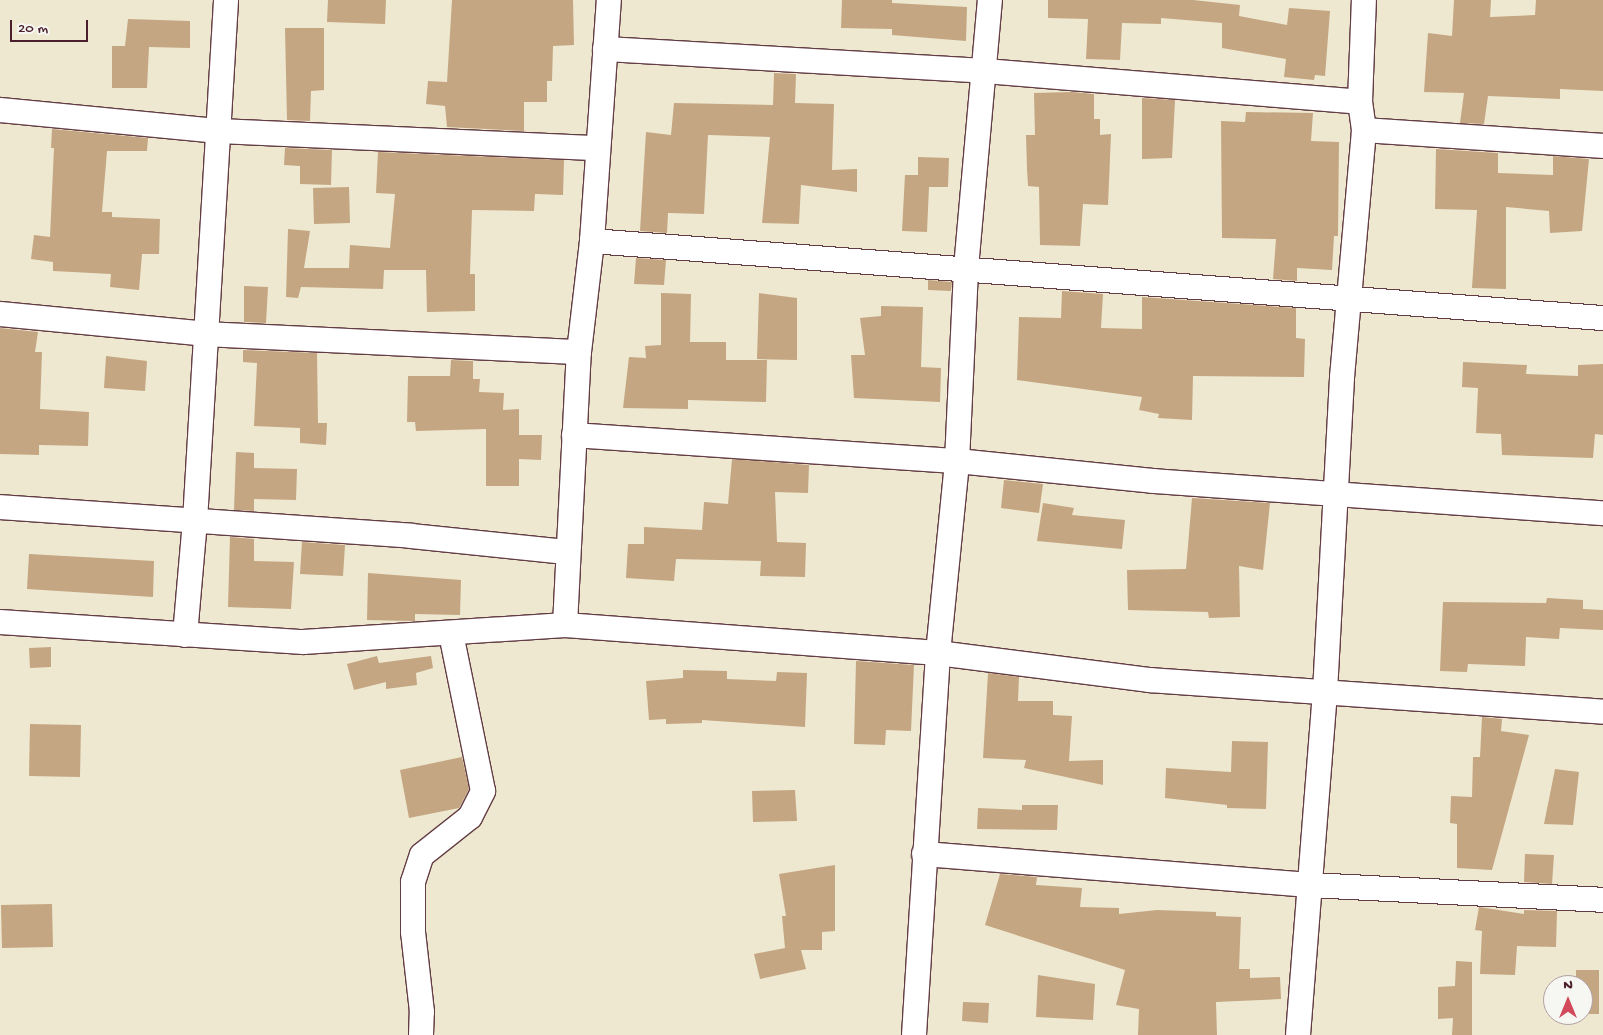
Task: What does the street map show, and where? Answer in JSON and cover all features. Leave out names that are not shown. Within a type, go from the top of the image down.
[{"type":"street","points":[[185,635],[195,521],[220,131],[226,0]]},
{"type":"street","points":[[565,625],[566,552],[579,352],[592,241],[597,148],[609,0]]},
{"type":"street","points":[[914,1035],[938,653],[957,461],[966,268],[990,0]]},
{"type":"street","points":[[1298,1035],[1325,692],[1349,298],[1364,130],[1360,102],[1364,0]]},
{"type":"street","points":[[605,49],[985,71],[1360,102]]},
{"type":"street","points":[[0,110],[220,131],[597,148]]},
{"type":"street","points":[[1364,130],[1603,146]]},
{"type":"street","points":[[592,241],[1603,318]]},
{"type":"street","points":[[0,314],[206,334],[579,352]]},
{"type":"street","points":[[574,435],[957,461],[1153,481],[1603,513]]},
{"type":"street","points":[[0,507],[411,536],[566,552]]},
{"type":"street","points":[[0,622],[303,642],[451,634],[565,625],[938,653],[1150,680],[1603,712]]},
{"type":"street","points":[[421,1035],[422,1012],[414,932],[414,882],[422,855],[470,817],[484,791],[451,634]]},
{"type":"street","points":[[924,854],[1310,885],[1603,900]]},
{"type":"building","points":[[328,0],[386,0],[385,24],[327,22]]},
{"type":"building","points":[[452,0],[573,0],[574,45],[553,46],[552,81],[547,81],[547,102],[524,102],[524,131],[447,127],[445,106],[426,104],[428,81],[447,82]]},
{"type":"building","points":[[842,0],[892,0],[892,3],[967,7],[966,41],[892,35],[892,29],[841,28]]},
{"type":"building","points":[[1048,0],[1193,0],[1240,5],[1239,16],[1287,25],[1289,8],[1330,11],[1325,76],[1315,75],[1314,80],[1284,77],[1286,59],[1222,48],[1222,23],[1161,18],[1161,24],[1122,23],[1120,60],[1086,59],[1088,19],[1048,18]]},
{"type":"building","points":[[1454,0],[1491,0],[1490,17],[1535,15],[1536,0],[1603,0],[1603,91],[1560,89],[1560,99],[1488,96],[1484,124],[1460,123],[1464,93],[1424,92],[1428,33],[1452,36]]},
{"type":"building","points":[[128,19],[190,21],[190,48],[149,47],[147,88],[112,88],[112,46],[125,46]]},
{"type":"building","points":[[285,28],[324,28],[324,90],[311,91],[310,121],[287,120]]},
{"type":"building","points":[[774,73],[796,74],[795,103],[834,104],[832,170],[857,169],[857,192],[801,185],[799,224],[762,223],[770,137],[708,135],[704,214],[668,213],[667,233],[640,231],[646,132],[671,135],[674,103],[773,105]]},
{"type":"building","points":[[1072,92],[1094,94],[1094,119],[1100,119],[1100,135],[1111,134],[1108,205],[1083,204],[1080,246],[1040,245],[1039,187],[1028,186],[1027,169],[1026,135],[1035,135],[1034,93]]},
{"type":"building","points":[[1142,98],[1175,100],[1172,158],[1142,159]]},
{"type":"building","points":[[1246,112],[1313,113],[1311,141],[1339,142],[1338,236],[1334,236],[1332,270],[1297,268],[1297,281],[1273,279],[1276,239],[1222,238],[1221,121],[1245,122]]},
{"type":"building","points":[[52,129],[148,138],[147,151],[107,151],[102,212],[112,212],[112,217],[160,219],[159,254],[142,254],[139,290],[110,287],[111,274],[53,271],[53,262],[31,259],[34,235],[50,237],[54,148],[51,148]]},
{"type":"building","points":[[285,148],[332,150],[331,185],[300,184],[300,166],[284,165]]},
{"type":"building","points":[[1436,149],[1498,153],[1498,173],[1553,175],[1553,156],[1589,159],[1582,231],[1550,233],[1549,211],[1506,207],[1506,289],[1472,288],[1477,210],[1435,209]]},
{"type":"building","points":[[378,152],[564,160],[563,195],[535,194],[534,211],[472,210],[470,274],[475,274],[475,311],[427,312],[426,270],[384,270],[383,289],[301,287],[298,298],[286,297],[288,229],[310,231],[304,268],[349,268],[350,245],[390,248],[395,194],[376,193]]},
{"type":"building","points":[[918,157],[949,158],[948,187],[929,187],[927,232],[902,231],[905,175],[918,175]]},
{"type":"building","points":[[349,187],[350,223],[314,224],[313,188]]},
{"type":"building","points":[[636,258],[666,260],[664,285],[634,284]]},
{"type":"building","points":[[928,280],[952,282],[951,291],[928,290]]},
{"type":"building","points":[[244,286],[268,287],[266,323],[244,322]]},
{"type":"building","points":[[1062,291],[1103,294],[1101,328],[1142,329],[1142,297],[1296,308],[1296,338],[1305,339],[1304,377],[1193,376],[1192,420],[1158,418],[1159,414],[1139,410],[1142,397],[1017,380],[1019,317],[1061,318]]},
{"type":"building","points":[[661,293],[691,294],[690,342],[726,342],[726,360],[767,360],[766,402],[688,400],[688,409],[623,408],[629,357],[646,358],[645,346],[661,345]]},
{"type":"building","points":[[759,293],[797,298],[797,360],[757,359]]},
{"type":"building","points":[[881,306],[923,307],[921,367],[941,368],[940,402],[854,398],[851,355],[865,355],[860,318],[881,316]]},
{"type":"building","points":[[0,328],[38,332],[35,352],[42,352],[40,409],[89,412],[88,446],[39,445],[39,455],[0,454]]},
{"type":"building","points":[[243,350],[317,353],[318,423],[327,423],[326,445],[300,443],[300,428],[254,426],[257,363],[243,362]]},
{"type":"building","points":[[106,356],[147,361],[145,391],[104,388]]},
{"type":"building","points":[[451,360],[473,361],[473,379],[480,379],[479,392],[504,393],[503,410],[519,409],[519,435],[542,435],[541,460],[519,459],[519,486],[486,486],[486,429],[416,431],[415,422],[407,422],[408,376],[450,376]]},
{"type":"building","points":[[1463,362],[1527,365],[1526,374],[1578,376],[1578,365],[1603,364],[1603,435],[1595,434],[1593,458],[1502,455],[1501,434],[1476,433],[1478,388],[1462,387]]},
{"type":"building","points":[[236,452],[254,453],[254,468],[297,469],[296,500],[254,499],[254,511],[234,510]]},
{"type":"building","points":[[732,459],[809,465],[808,493],[775,492],[777,542],[806,543],[805,577],[760,576],[761,561],[676,559],[674,581],[626,578],[628,544],[644,544],[644,527],[702,530],[704,502],[728,504]]},
{"type":"building","points":[[1004,480],[1043,484],[1039,513],[1001,508]]},
{"type":"building","points":[[1192,498],[1270,503],[1263,570],[1239,566],[1240,617],[1209,618],[1208,612],[1128,610],[1127,570],[1186,569]]},
{"type":"building","points":[[1043,503],[1074,508],[1072,515],[1125,520],[1122,549],[1037,541]]},
{"type":"building","points":[[230,537],[254,539],[254,561],[294,562],[291,609],[228,607]]},
{"type":"building","points":[[302,542],[345,545],[343,576],[300,574]]},
{"type":"building","points":[[29,554],[154,561],[153,597],[27,589]]},
{"type":"building","points":[[368,573],[461,580],[460,615],[415,614],[415,621],[367,620]]},
{"type":"building","points":[[1547,598],[1583,600],[1583,609],[1603,610],[1603,630],[1560,628],[1559,639],[1526,637],[1525,666],[1468,664],[1467,672],[1440,671],[1443,602],[1546,603]]},
{"type":"building","points":[[51,647],[51,667],[30,668],[29,648]]},
{"type":"building","points":[[377,656],[379,663],[431,656],[433,668],[416,673],[417,685],[386,689],[386,682],[354,690],[347,664]]},
{"type":"building","points":[[856,661],[914,665],[911,731],[886,730],[885,745],[854,744]]},
{"type":"building","points":[[683,670],[727,671],[727,679],[776,681],[777,672],[807,673],[805,727],[702,720],[702,723],[666,724],[666,719],[649,720],[646,681],[683,678]]},
{"type":"building","points":[[988,673],[1019,677],[1018,701],[1053,701],[1053,715],[1072,716],[1069,761],[1103,760],[1103,785],[1024,768],[1026,760],[983,758]]},
{"type":"building","points":[[1482,717],[1502,719],[1501,731],[1529,735],[1492,870],[1457,868],[1457,824],[1450,823],[1451,796],[1472,797],[1473,757],[1480,757]]},
{"type":"building","points":[[30,724],[81,725],[80,777],[29,776]]},
{"type":"building","points":[[1232,741],[1268,742],[1266,809],[1227,808],[1227,805],[1165,798],[1166,768],[1231,772]]},
{"type":"building","points":[[462,757],[469,789],[459,808],[409,818],[400,770]]},
{"type":"building","points":[[1555,769],[1579,772],[1573,825],[1544,824]]},
{"type":"building","points":[[795,790],[797,821],[753,822],[752,791]]},
{"type":"building","points":[[1022,805],[1058,805],[1057,830],[977,829],[978,808],[1022,810]]},
{"type":"building","points":[[1525,854],[1554,855],[1552,884],[1524,882]]},
{"type":"building","points":[[835,865],[835,931],[822,932],[822,950],[801,950],[806,969],[760,979],[754,954],[785,948],[782,916],[786,916],[779,874]]},
{"type":"building","points":[[1000,874],[1037,877],[1036,885],[1082,888],[1080,907],[1119,908],[1119,914],[1157,910],[1216,912],[1216,916],[1241,917],[1239,969],[1250,969],[1250,978],[1280,977],[1281,999],[1216,1002],[1217,1035],[1138,1035],[1139,1009],[1116,1005],[1125,970],[985,925]]},
{"type":"building","points":[[52,904],[53,947],[2,948],[1,905]]},
{"type":"building","points":[[1479,907],[1524,914],[1524,910],[1557,911],[1556,947],[1517,946],[1515,975],[1480,974],[1482,931],[1475,930]]},
{"type":"building","points":[[1456,961],[1472,962],[1472,1035],[1452,1035],[1453,1018],[1438,1019],[1438,987],[1455,986]]},
{"type":"building","points":[[1576,970],[1599,970],[1599,1014],[1593,1014],[1593,975],[1576,975]]},
{"type":"building","points":[[1038,975],[1095,984],[1093,1020],[1036,1017]]},
{"type":"building","points":[[963,1002],[989,1003],[988,1023],[962,1021]]}]
